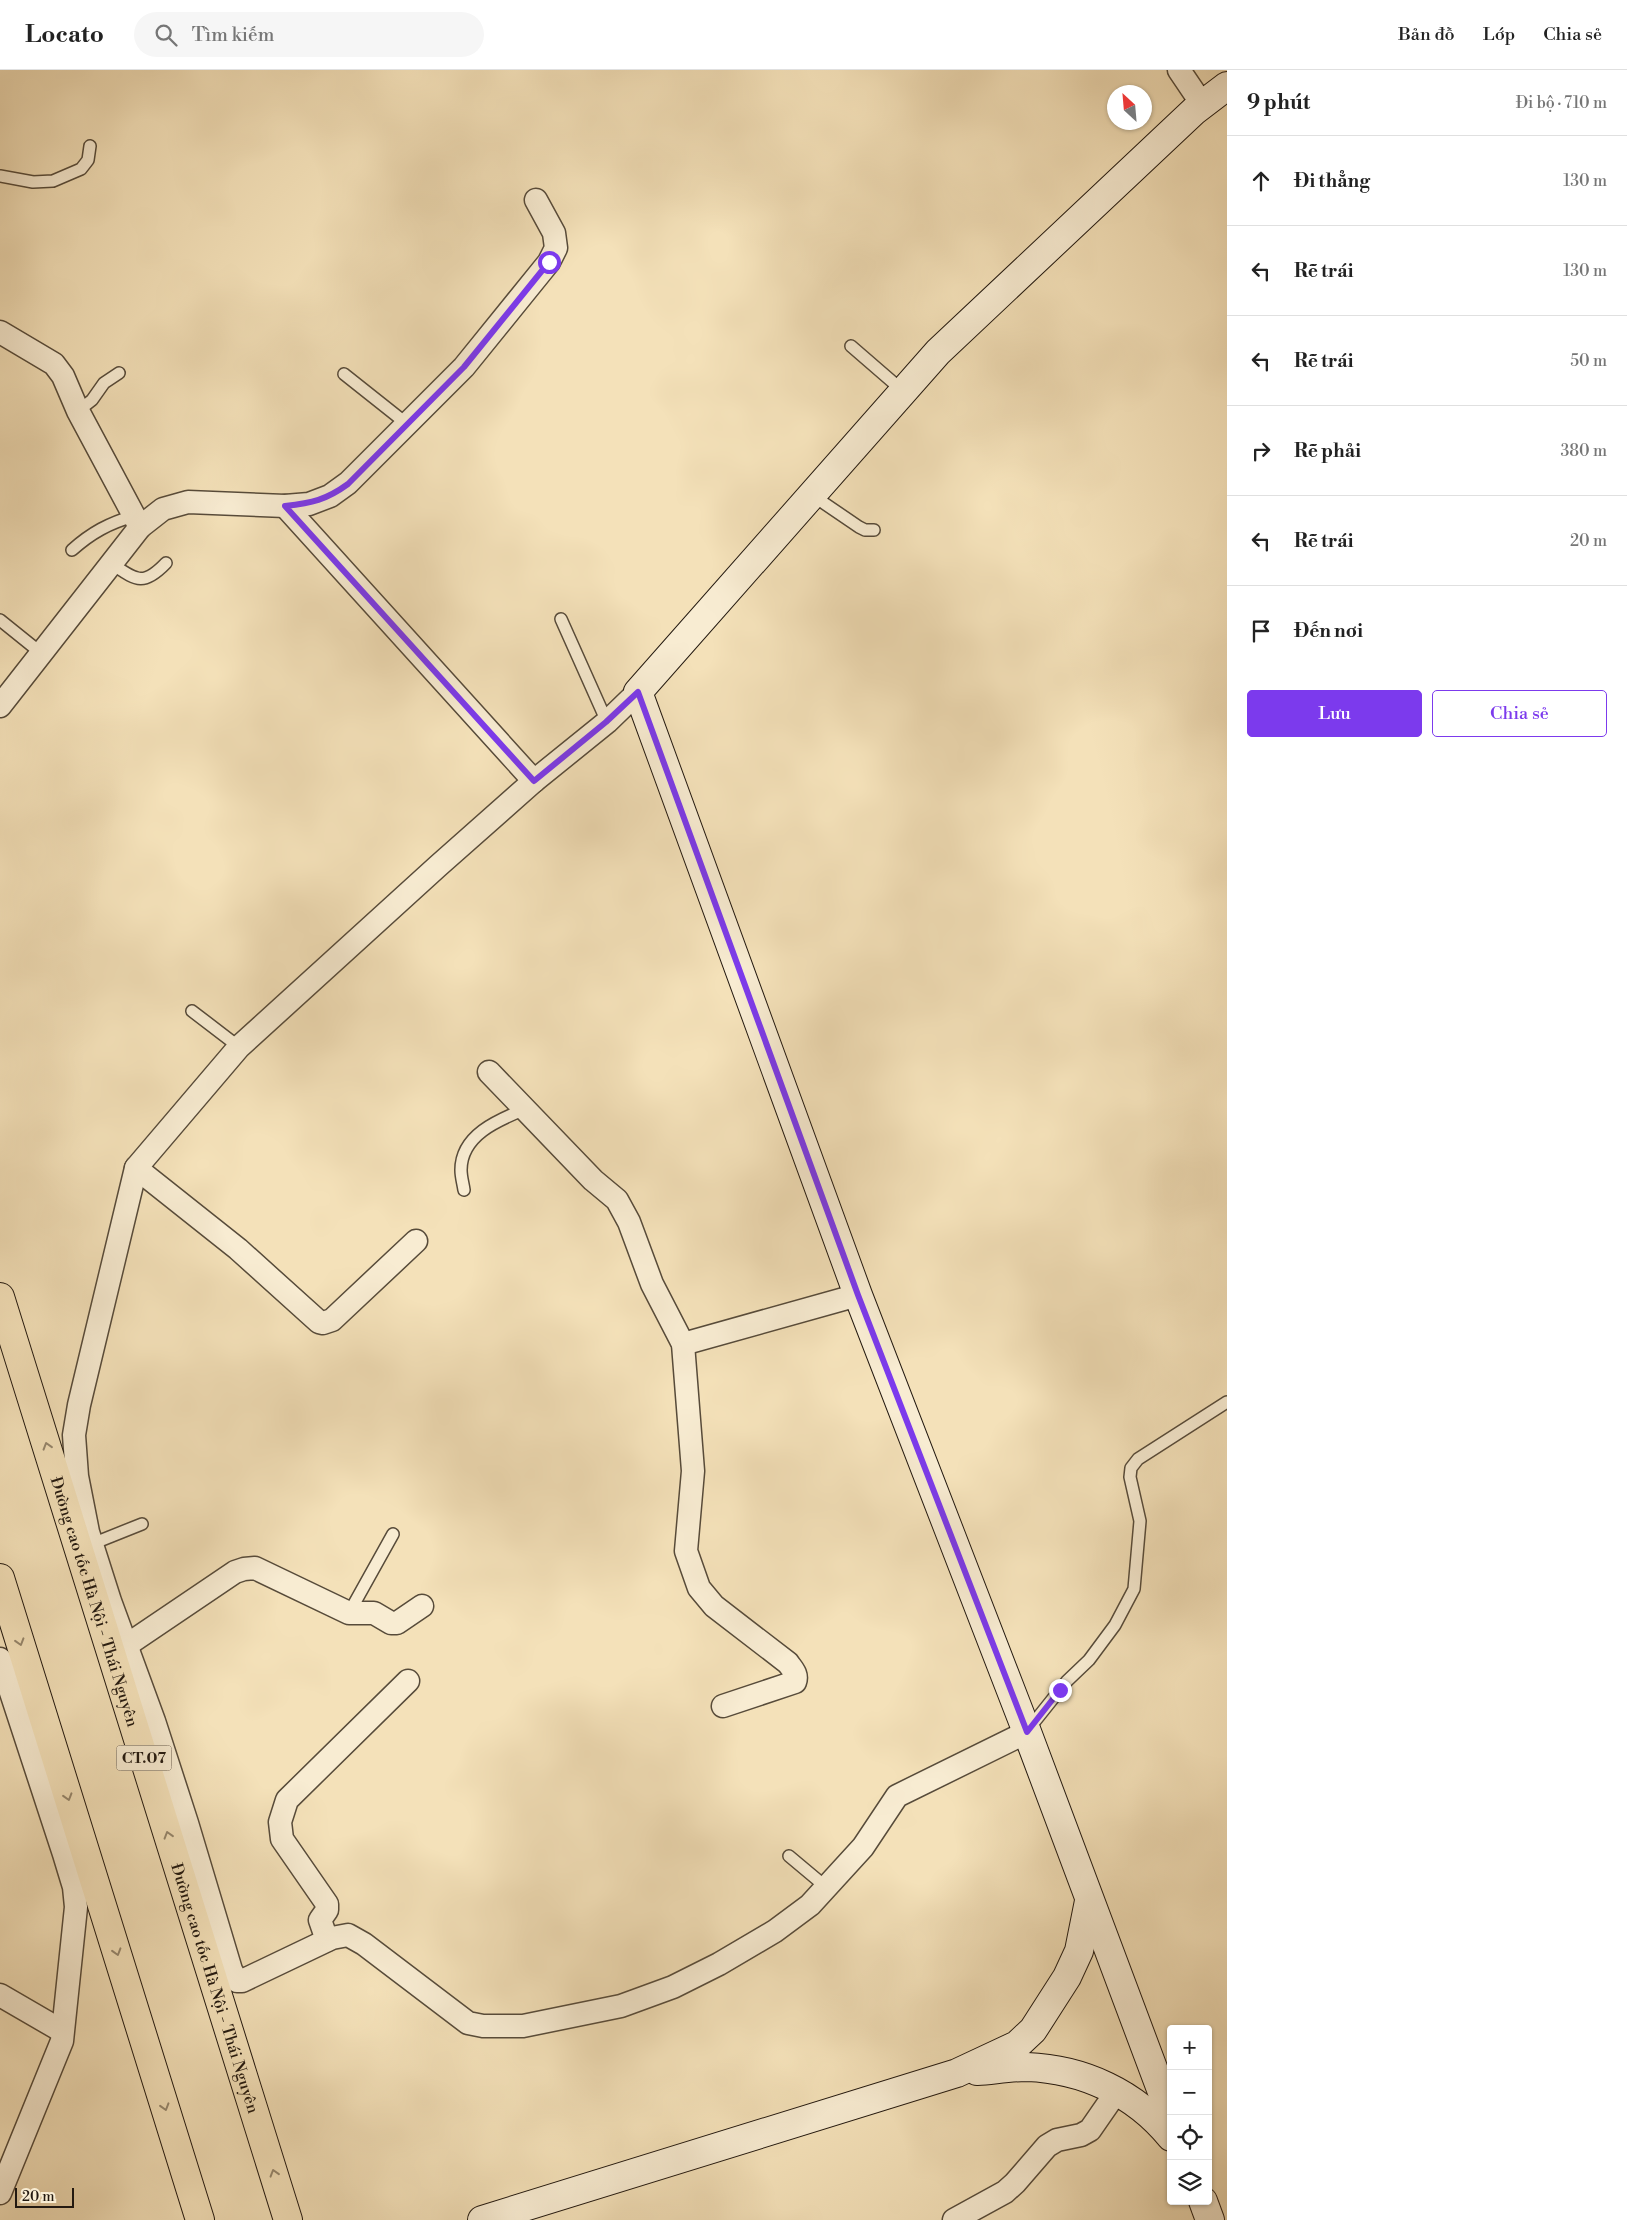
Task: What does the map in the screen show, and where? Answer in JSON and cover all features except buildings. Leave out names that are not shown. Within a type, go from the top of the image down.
[{"type":"highway","name":"Đường cao tốc Hà Nội - Thái Nguyên","points":[[0,1297],[288,2220]]},
{"type":"highway","points":[[0,1578],[200,2220]]},
{"type":"street","points":[[1179,70],[1202,104]]},
{"type":"street","points":[[1027,1732],[897,1796],[862,1847],[810,1905],[775,1931],[719,1964],[673,1987],[621,2006],[523,2026],[483,2026],[468,2023],[364,1944],[348,1935],[327,1940],[242,1981],[237,1981],[234,1977],[187,1823],[92,1544],[76,1476],[74,1435],[136,1168],[239,1047],[534,781],[606,722],[638,692],[938,352],[1202,104],[1227,86]]},
{"type":"street","points":[[0,706],[112,564],[137,522],[163,509],[188,502],[285,506],[309,504],[330,496],[348,484],[464,367],[549,262],[556,248],[554,233],[536,200]]},
{"type":"street","points":[[0,332],[54,364],[63,376],[78,411],[137,522]]},
{"type":"street","points":[[285,506],[534,781]]},
{"type":"street","points":[[638,692],[858,1295],[1027,1732],[1171,2115]]},
{"type":"street","points":[[489,1072],[593,1180],[617,1200],[629,1222],[652,1284],[683,1344],[693,1471],[686,1552],[699,1588],[714,1606],[788,1663],[795,1672],[796,1679],[795,1682],[723,1706]]},
{"type":"street","points":[[136,1168],[238,1249],[319,1322],[323,1323],[332,1320],[416,1241]]},
{"type":"street","points":[[683,1344],[858,1295]]},
{"type":"street","points":[[127,1645],[235,1572],[244,1569],[255,1568],[349,1613],[374,1613],[391,1623],[397,1623],[422,1606]]},
{"type":"street","points":[[0,1659],[10,1704],[74,1887],[76,1907],[62,2041],[0,2193]]},
{"type":"street","points":[[327,1940],[320,1920],[327,1910],[327,1904],[282,1839],[280,1822],[287,1800],[408,1681]]},
{"type":"street","points":[[482,2220],[957,2073],[1017,2045],[1032,2030],[1071,1969],[1079,1951],[1089,1901]]},
{"type":"street","points":[[0,1995],[62,2031]]},
{"type":"street","points":[[957,2073],[1026,2067],[1061,2070],[1096,2081],[1128,2097],[1167,2132]]},
{"type":"street","points":[[954,2220],[1005,2192],[1047,2146],[1057,2140],[1081,2135],[1090,2130],[1117,2091]]},
{"type":"street","points":[[1204,2205],[1210,2220]]},
{"type":"lane","points":[[0,176],[33,182],[53,181],[81,169],[88,160],[90,146]]},
{"type":"lane","points":[[851,346],[903,391]]},
{"type":"lane","points":[[78,411],[92,400],[104,383],[119,373]]},
{"type":"lane","points":[[344,374],[407,424]]},
{"type":"lane","points":[[811,494],[859,527],[865,530],[874,530]]},
{"type":"lane","points":[[72,550],[91,533],[112,522],[137,522]]},
{"type":"lane","points":[[112,564],[130,576],[140,579],[154,576],[166,563]]},
{"type":"lane","points":[[561,619],[606,722]]},
{"type":"lane","points":[[0,620],[41,653]]},
{"type":"lane","points":[[192,1011],[239,1047]]},
{"type":"lane","points":[[464,1190],[461,1169],[465,1154],[479,1132],[501,1119],[525,1109]]},
{"type":"lane","points":[[1027,1732],[1066,1681],[1089,1660],[1115,1625],[1134,1589],[1139,1550],[1140,1521],[1130,1476],[1131,1468],[1138,1459],[1227,1402]]},
{"type":"lane","points":[[92,1544],[142,1524]]},
{"type":"lane","points":[[349,1613],[393,1534]]},
{"type":"lane","points":[[789,1856],[826,1887]]},
{"type":"route","points":[[549,262],[464,367],[348,484],[330,496],[309,504],[285,506],[534,781],[606,722],[638,692],[858,1295],[1027,1732],[1060,1690]]}]
